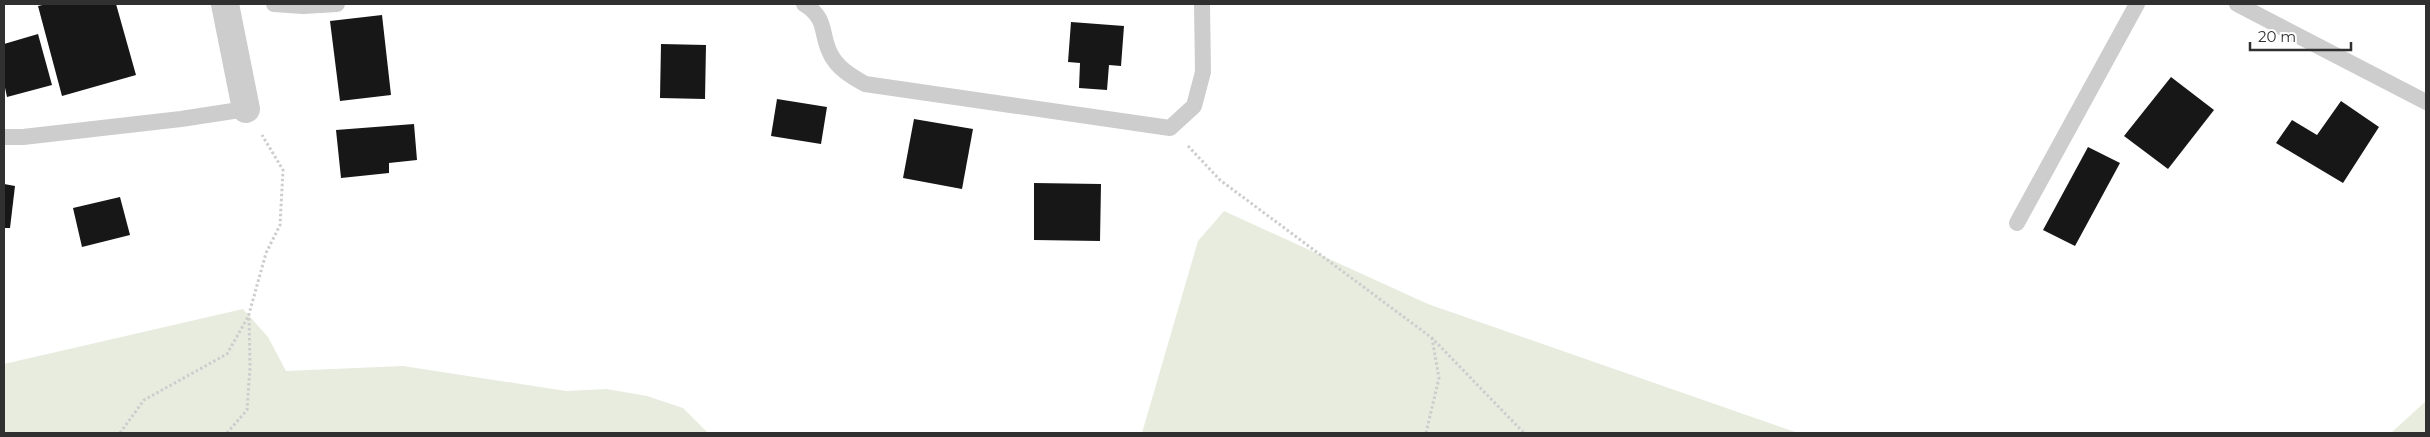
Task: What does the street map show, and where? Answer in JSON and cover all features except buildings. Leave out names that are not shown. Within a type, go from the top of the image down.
[{"type":"street","points":[[225,4],[246,109]]},
{"type":"lane","points":[[274,4],[303,6],[337,4]]},
{"type":"lane","points":[[804,4],[824,24],[830,53],[840,67],[846,74],[865,84],[1170,128],[1194,106],[1203,72],[1202,4]]},
{"type":"lane","points":[[2017,223],[2137,4]]},
{"type":"lane","points":[[2237,4],[2426,102]]},
{"type":"lane","points":[[4,136],[23,138],[246,109]]},
{"type":"path","points":[[120,433],[144,400],[227,354],[249,314],[266,254],[280,225],[283,170],[246,109]]},
{"type":"path","points":[[1170,128],[1220,180],[1432,338],[1524,433]]},
{"type":"path","points":[[227,433],[247,410],[250,368],[249,314]]},
{"type":"path","points":[[1426,433],[1439,378],[1432,338]]},
{"type":"shaded area","points":[[1224,211],[1428,304],[1798,433],[1142,433],[1198,241]]},
{"type":"shaded area","points":[[243,309],[268,337],[286,371],[403,366],[566,391],[607,389],[647,396],[683,408],[708,433],[4,433],[4,364]]},
{"type":"shaded area","points":[[2426,401],[2426,433],[2391,433]]}]
